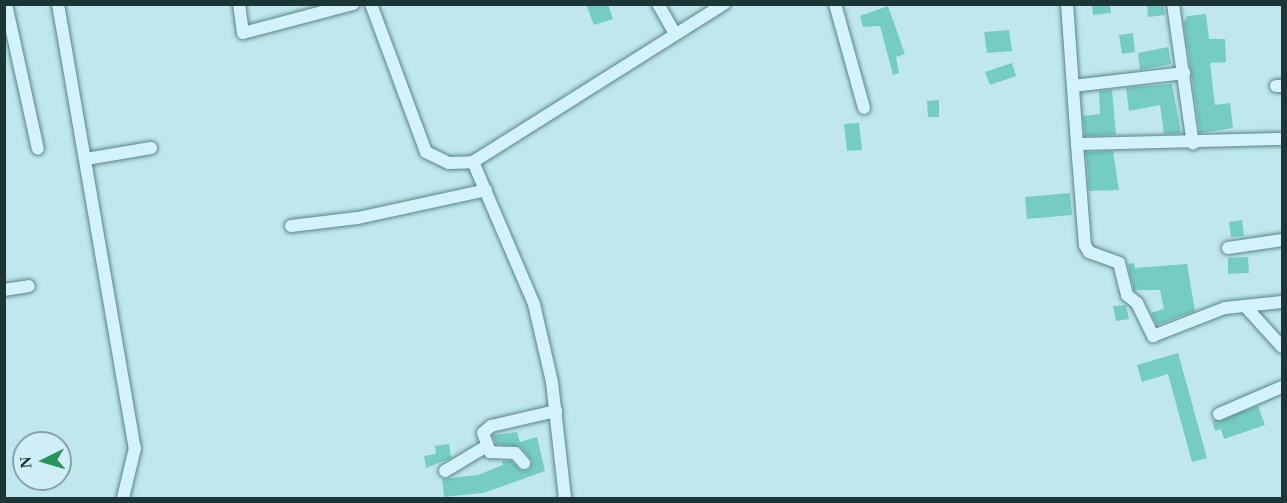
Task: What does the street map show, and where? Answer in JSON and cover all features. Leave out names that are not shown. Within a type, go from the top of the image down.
[{"type":"street","points":[[6,4],[38,149]]},
{"type":"street","points":[[58,4],[135,448],[123,498]]},
{"type":"street","points":[[239,4],[243,33],[306,9],[352,4]]},
{"type":"street","points":[[371,4],[426,153],[448,164],[473,162],[724,4]]},
{"type":"street","points":[[658,4],[675,34]]},
{"type":"street","points":[[835,4],[864,108]]},
{"type":"street","points":[[1067,4],[1085,245],[1089,252],[1119,263],[1127,296],[1137,303],[1147,331],[1161,336],[1225,308],[1282,302]]},
{"type":"street","points":[[1173,4],[1194,144]]},
{"type":"street","points":[[1073,86],[1184,72]]},
{"type":"street","points":[[1077,144],[1194,144],[1282,139]]},
{"type":"street","points":[[86,159],[151,148]]},
{"type":"street","points":[[473,162],[534,304],[556,411],[565,498]]},
{"type":"street","points":[[291,226],[358,218],[486,190]]},
{"type":"street","points":[[1228,248],[1282,240]]},
{"type":"street","points":[[4,290],[29,286]]},
{"type":"street","points":[[1245,306],[1282,347]]},
{"type":"street","points":[[1219,414],[1282,387]]},
{"type":"street","points":[[524,463],[515,453],[496,455],[485,447],[483,433],[491,426],[556,411]]},
{"type":"street","points":[[445,471],[485,447]]},
{"type":"building","points":[[586,4],[608,4],[613,19],[594,25]]},
{"type":"building","points":[[1092,4],[1110,4],[1111,13],[1093,15]]},
{"type":"building","points":[[1147,4],[1163,4],[1165,15],[1148,17]]},
{"type":"building","points":[[888,6],[905,54],[896,57],[899,73],[893,75],[880,26],[863,27],[860,16]]},
{"type":"building","points":[[1206,14],[1209,39],[1225,39],[1226,62],[1210,63],[1215,105],[1230,103],[1233,128],[1200,133],[1184,23],[1187,16]]},
{"type":"building","points":[[1009,30],[1012,51],[987,53],[984,32]]},
{"type":"building","points":[[1133,33],[1135,52],[1122,54],[1119,35]]},
{"type":"building","points":[[1168,47],[1171,64],[1140,70],[1138,53]]},
{"type":"building","points":[[1012,63],[1016,76],[990,85],[985,72]]},
{"type":"building","points":[[1172,84],[1181,133],[1164,134],[1160,105],[1129,111],[1126,88]]},
{"type":"building","points":[[1112,90],[1116,135],[1085,136],[1083,116],[1100,114],[1099,91]]},
{"type":"building","points":[[939,100],[939,117],[928,117],[927,101]]},
{"type":"building","points":[[859,123],[862,150],[847,151],[844,124]]},
{"type":"building","points":[[1113,151],[1119,190],[1089,191],[1086,152]]},
{"type":"building","points":[[1070,193],[1072,215],[1027,219],[1025,197]]},
{"type":"building","points":[[1242,220],[1244,236],[1231,237],[1229,222]]},
{"type":"building","points":[[1248,257],[1249,273],[1228,274],[1228,258]]},
{"type":"building","points":[[1134,263],[1135,268],[1187,264],[1195,311],[1157,325],[1151,313],[1164,309],[1160,290],[1134,290],[1128,264]]},
{"type":"building","points":[[1126,305],[1129,319],[1116,321],[1113,306]]},
{"type":"building","points":[[1178,353],[1207,458],[1192,462],[1168,374],[1142,382],[1137,365]]},
{"type":"building","points":[[1258,406],[1265,425],[1224,439],[1221,429],[1215,431],[1212,421]]},
{"type":"building","points":[[517,432],[520,442],[537,437],[545,471],[483,493],[444,497],[442,479],[478,475],[503,465],[502,461],[511,461],[522,471],[530,469],[532,461],[521,447],[496,444],[493,435]]},
{"type":"building","points":[[449,444],[451,458],[426,468],[424,456],[436,454],[435,446]]}]
